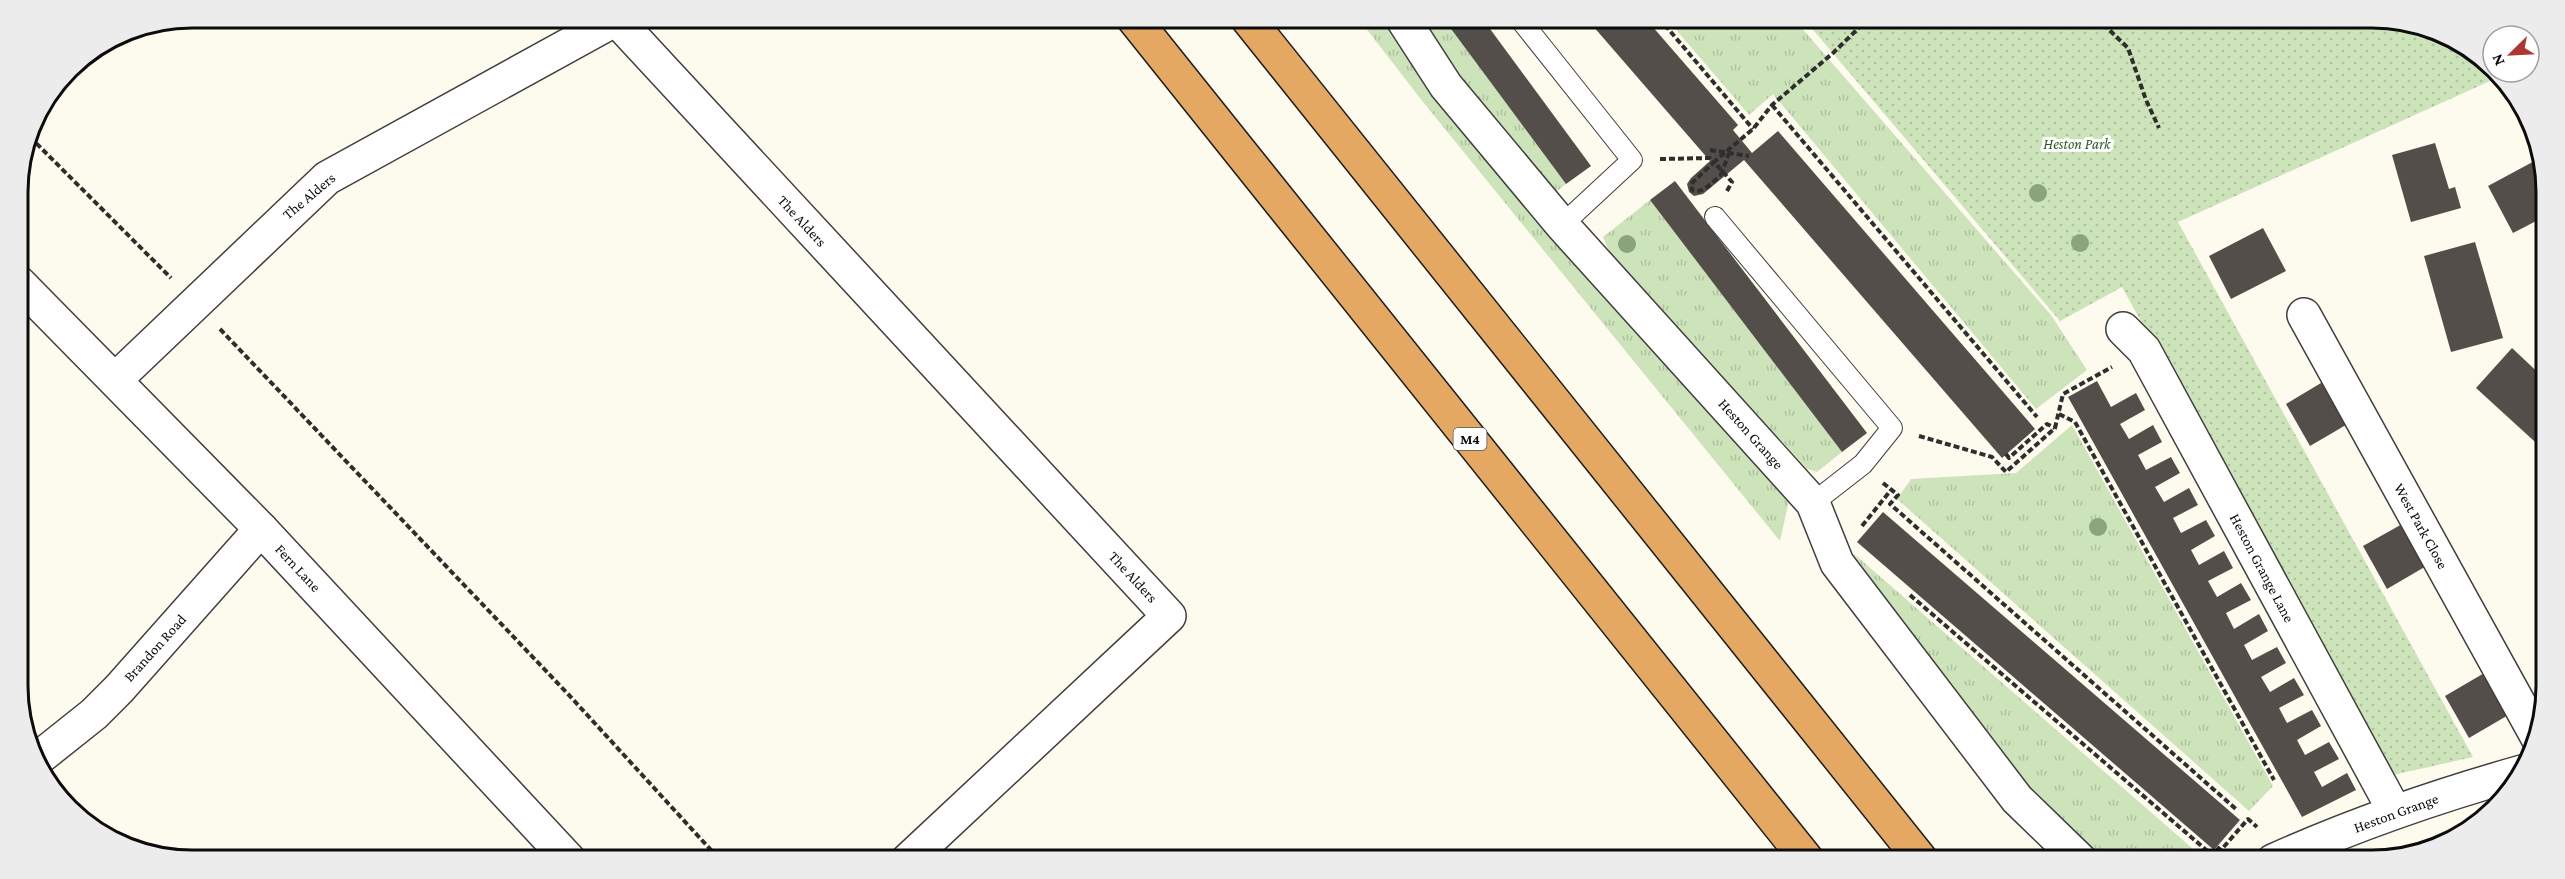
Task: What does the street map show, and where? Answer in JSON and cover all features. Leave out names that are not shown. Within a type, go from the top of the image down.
[{"type":"highway","name":"M4","points":[[1142,29],[1799,850]]},
{"type":"highway","points":[[1256,29],[1913,850]]},
{"type":"street","name":"The Alders","points":[[116,380],[194,302],[327,178],[598,29]]},
{"type":"street","name":"The Alders","points":[[625,29],[1168,616],[919,850]]},
{"type":"street","name":"Heston Grange","points":[[1409,29],[1446,86],[1562,225],[1813,503],[1837,563],[2017,799],[2070,850]]},
{"type":"street","name":"Fern Lane","points":[[29,293],[261,529],[560,850]]},
{"type":"street","name":"West Park Close","points":[[2304,315],[2532,726]]},
{"type":"street","name":"Heston Grange Lane","points":[[2134,339],[2394,812]]},
{"type":"street","name":"Brandon Road","points":[[43,755],[94,714],[119,689],[261,529]]},
{"type":"street","name":"Heston Grange","points":[[2300,850],[2394,812],[2509,776]]},
{"type":"lane","points":[[1528,29],[1632,160],[1562,225]]},
{"type":"lane","points":[[1715,217],[1892,428],[1863,464],[1813,503]]},
{"type":"path","points":[[1668,29],[1753,129]]},
{"type":"path","points":[[1729,152],[1721,175],[1701,191],[1692,190],[1693,180],[1753,129],[1772,105],[1858,29]]},
{"type":"path","points":[[2108,29],[2128,48],[2146,100],[2159,128]]},
{"type":"path","points":[[1772,105],[2037,417]]},
{"type":"path","points":[[36,143],[194,302],[568,694],[711,850]]},
{"type":"path","points":[[1710,150],[1749,156]]},
{"type":"path","points":[[1632,160],[1710,158],[1732,182],[1715,217]]},
{"type":"path","points":[[1892,428],[1992,458],[2006,472],[2055,428],[2063,394],[2134,339]]},
{"type":"path","points":[[2059,414],[2075,422],[2274,780]]},
{"type":"path","points":[[2006,454],[2009,458],[2047,424],[2055,428]]},
{"type":"path","points":[[1855,535],[1891,490],[1898,495],[1890,504],[2237,810]]},
{"type":"path","points":[[1906,592],[2206,850]]},
{"type":"path","points":[[2217,847],[2222,850],[2248,819]]},
{"type":"green space","points":[[1367,29],[1392,29],[1429,87],[1790,496],[1780,541],[1423,102]]},
{"type":"green space","points":[[1419,29],[1451,29],[1566,184],[1548,198]]},
{"type":"green space","points":[[1675,29],[1803,29],[2051,315],[2087,370],[2036,409],[1773,94],[1749,115]]},
{"type":"green space","name":"Heston Park","points":[[1812,29],[2394,30],[2435,41],[2472,62],[2481,70],[2481,84],[2483,84],[2178,222],[2473,757],[2393,775],[2122,287],[2060,321]]},
{"type":"green space","points":[[1650,200],[1842,452],[1817,472],[1807,469],[1609,251],[1603,237]]},
{"type":"green space","points":[[2072,425],[2273,786],[2249,811],[1897,499],[1911,479],[2016,473]]},
{"type":"green space","points":[[1853,553],[2194,850],[2088,850],[2063,830],[1949,691]]},
{"type":"building","points":[[1451,29],[1490,29],[1591,166],[1566,184]]},
{"type":"building","points":[[1596,29],[1655,29],[1738,125],[1733,130],[1752,153],[1778,131],[2035,429],[2002,458],[1744,160],[1703,194],[1694,196],[1689,192],[1687,184],[1691,178],[1710,161]]},
{"type":"building","points":[[2435,143],[2449,189],[2455,187],[2461,208],[2411,222],[2392,155]]},
{"type":"building","points":[[2533,162],[2536,221],[2513,233],[2488,186]]},
{"type":"building","points":[[1675,181],[1867,433],[1842,452],[1650,200]]},
{"type":"building","points":[[2263,228],[2286,271],[2231,299],[2209,256]]},
{"type":"building","points":[[2475,242],[2503,338],[2451,352],[2424,256]]},
{"type":"building","points":[[2512,348],[2536,371],[2536,443],[2476,388]]},
{"type":"building","points":[[2326,380],[2351,422],[2310,446],[2286,404]]},
{"type":"building","points":[[2097,381],[2111,407],[2136,393],[2145,410],[2120,424],[2129,439],[2153,425],[2162,442],[2138,455],[2146,470],[2171,457],[2180,473],[2155,487],[2164,502],[2189,488],[2198,505],[2173,518],[2181,533],[2206,520],[2215,536],[2191,550],[2199,565],[2224,551],[2233,568],[2208,581],[2217,597],[2241,583],[2251,600],[2226,613],[2234,629],[2259,614],[2268,631],[2244,645],[2252,660],[2277,647],[2286,663],[2261,677],[2270,692],[2294,678],[2304,695],[2279,708],[2287,723],[2312,710],[2321,726],[2297,740],[2305,755],[2329,742],[2339,759],[2314,772],[2322,787],[2347,773],[2356,790],[2302,817],[2068,397]]},
{"type":"building","points":[[1883,512],[2240,820],[2214,850],[1857,542]]},
{"type":"building","points":[[2404,523],[2428,565],[2387,589],[2363,546]]},
{"type":"building","points":[[2486,672],[2510,714],[2469,738],[2445,696]]}]
